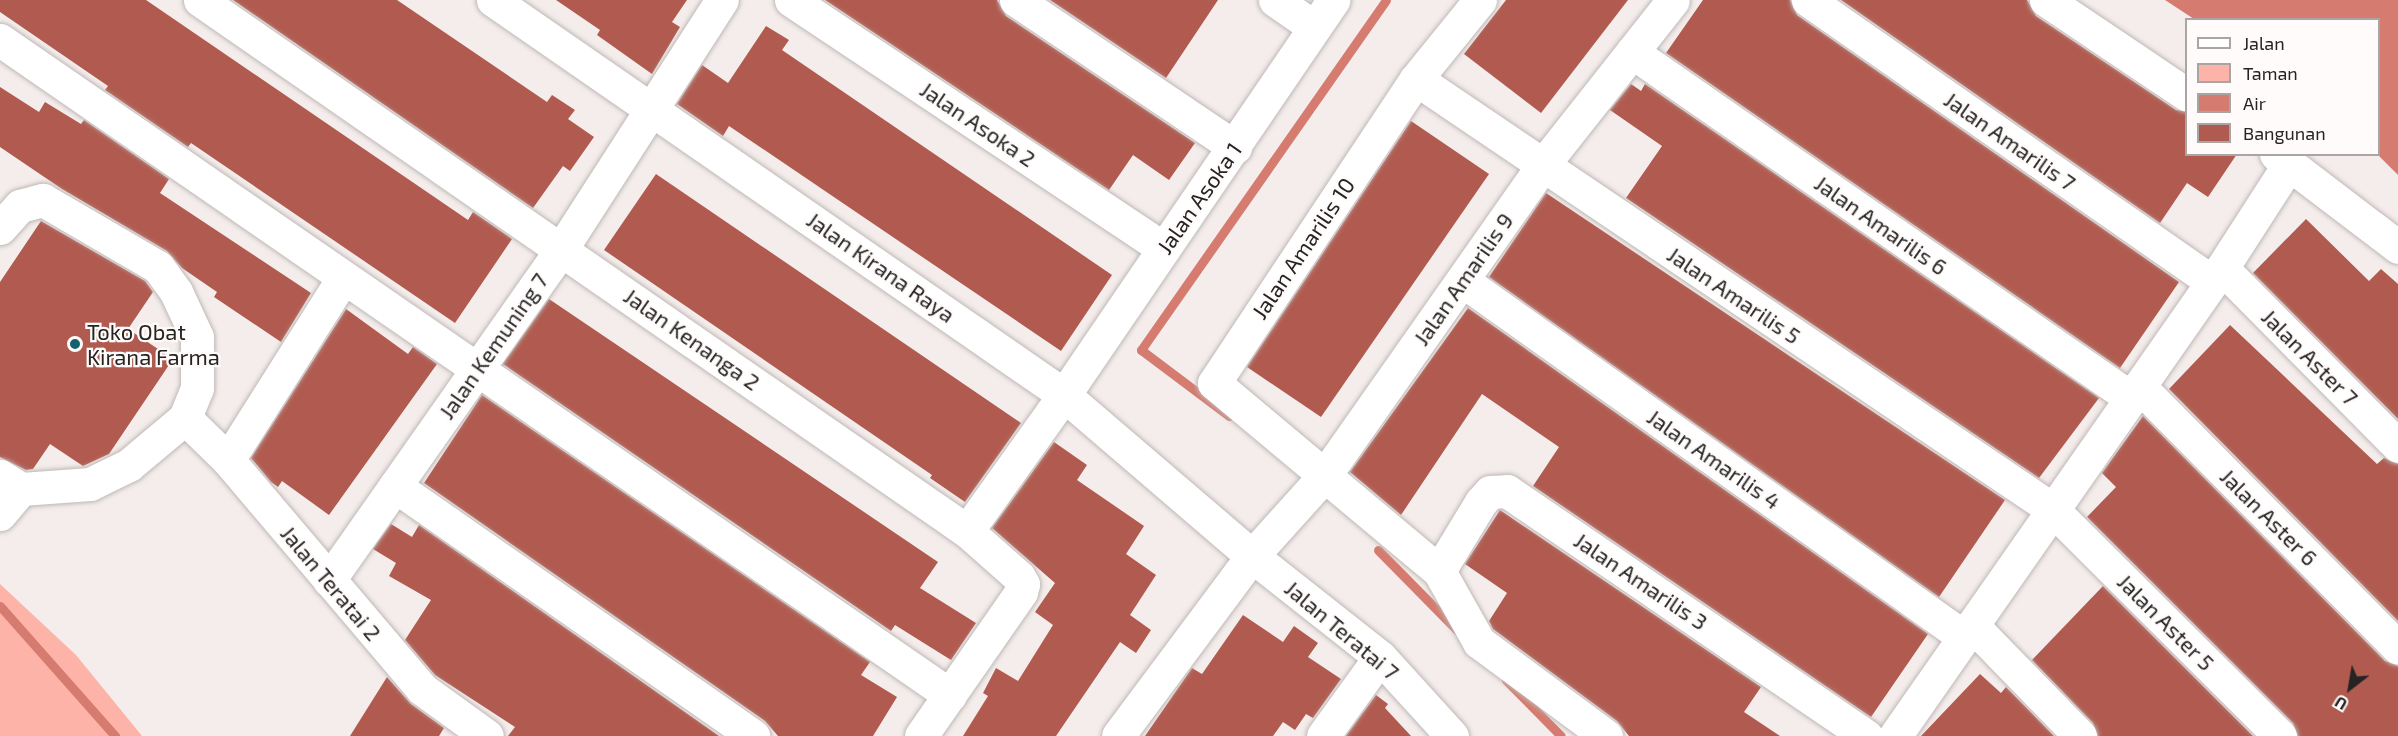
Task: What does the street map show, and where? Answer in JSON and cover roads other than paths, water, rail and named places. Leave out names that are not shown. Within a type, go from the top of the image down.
[{"type":"street","name":"Jalan Kenanga 2","points":[[200,0],[562,248],[967,531],[1023,584],[921,736]]},
{"type":"street","name":"Jalan Kirana Raya","points":[[493,0],[654,109],[1064,395],[1252,556]]},
{"type":"street","name":"Jalan Kemuning 7","points":[[329,580],[562,248],[654,109],[722,0]]},
{"type":"street","name":"Jalan Asoka 2","points":[[791,0],[1164,249]]},
{"type":"street","points":[[1016,0],[1234,147]]},
{"type":"street","points":[[1275,0],[1314,27]]},
{"type":"street","name":"Jalan Asoka 1","points":[[967,531],[1064,395],[1333,0]]},
{"type":"street","name":"Jalan Amarilis 10","points":[[1324,475],[1214,383],[1416,80],[1480,0]]},
{"type":"street","name":"Jalan Amarilis 9","points":[[1118,736],[1252,556],[1324,475],[1542,166],[1673,0]]},
{"type":"street","name":"Jalan Amarilis 7","points":[[1808,0],[2217,275]]},
{"type":"street","points":[[2046,0],[2185,93]]},
{"type":"street","points":[[0,40],[950,695]]},
{"type":"street","name":"Jalan Amarilis 6","points":[[1632,52],[2135,392]]},
{"type":"street","name":"Jalan Amarilis 5","points":[[1416,80],[2052,509]]},
{"type":"street","points":[[1895,736],[2217,275],[2283,159],[2398,247]]},
{"type":"street","points":[[0,228],[20,206],[43,200],[158,267],[176,292],[197,337],[197,388],[185,418],[129,465],[90,484],[10,483],[0,514]]},
{"type":"street","name":"Jalan Aster 7","points":[[2217,275],[2398,446]]},
{"type":"street","points":[[228,460],[343,278]]},
{"type":"street","name":"Jalan Amarilis 4","points":[[1463,281],[1968,631],[2080,736]]},
{"type":"street","name":"Jalan Aster 6","points":[[2135,392],[2398,648]]},
{"type":"street","name":"Jalan Teratai 2","points":[[185,418],[228,460],[422,689],[487,736]]},
{"type":"street","points":[[1324,475],[1439,571],[1479,642],[1606,736]]},
{"type":"street","points":[[395,486],[754,736]]},
{"type":"street","name":"Jalan Amarilis 3","points":[[1439,571],[1481,502],[1490,492],[1507,491],[1866,736]]},
{"type":"street","name":"Jalan Aster 5","points":[[2052,509],[2280,736]]},
{"type":"street","name":"Jalan Teratai 7","points":[[1252,556],[1380,657],[1452,736]]},
{"type":"street","points":[[1323,736],[1380,657]]},
{"type":"water","points":[[2165,0],[2398,0],[2398,175],[2379,156],[2380,18],[2192,18]]},
{"type":"waterway","points":[[1229,416],[1141,350],[1386,0]]},
{"type":"waterway","points":[[1378,550],[1457,630]]},
{"type":"waterway","points":[[0,606],[115,736]]},
{"type":"waterway","points":[[1506,680],[1561,736]]},
{"type":"place","name":"Toko Obat Kirana Farma","points":[[75,344]]}]
